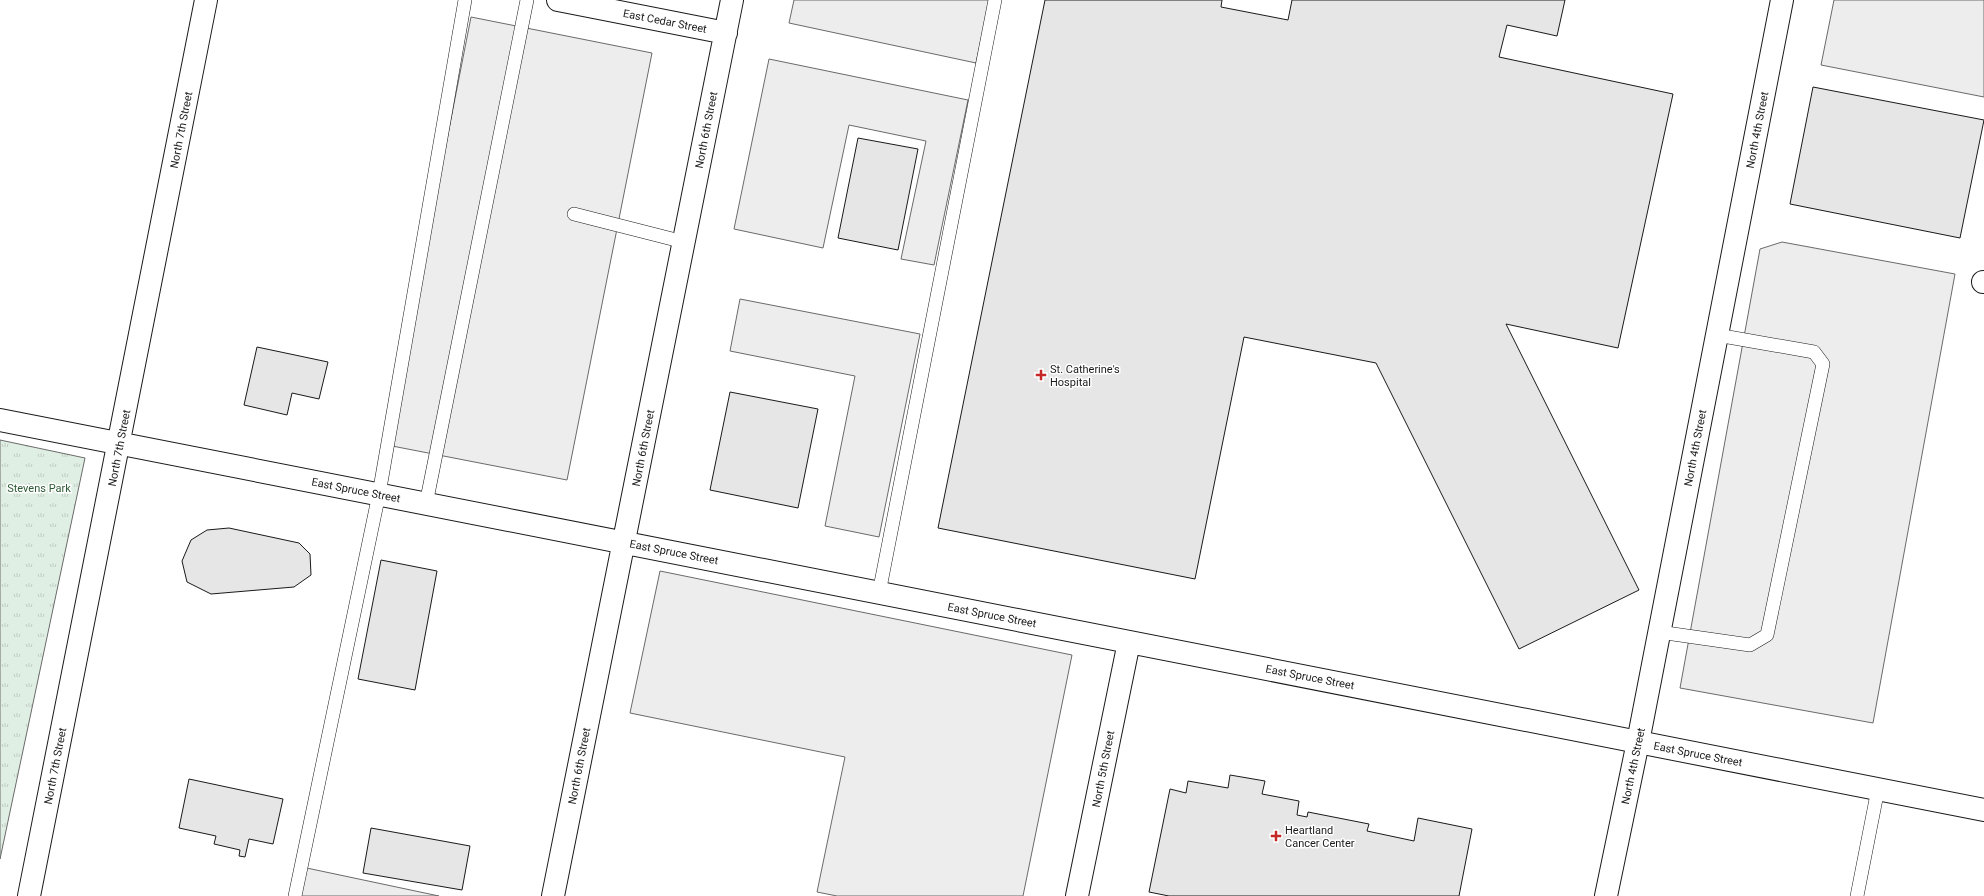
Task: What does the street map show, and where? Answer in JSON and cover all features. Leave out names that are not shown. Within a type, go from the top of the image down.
[{"type":"street","name":"North 7th Street","points":[[29,896],[120,443],[206,0]]},
{"type":"street","name":"East Cedar Street","points":[[558,0],[726,33]]},
{"type":"street","name":"North 6th Street","points":[[553,896],[732,0]]},
{"type":"street","name":"North 4th Street","points":[[1606,896],[1638,742],[1782,0]]},
{"type":"street","name":"East Spruce Street","points":[[0,420],[1984,810]]},
{"type":"street","name":"North 5th Street","points":[[1077,896],[1129,642]]},
{"type":"lane","points":[[295,896],[379,494],[465,0]]},
{"type":"lane","points":[[426,504],[527,0]]},
{"type":"lane","points":[[879,593],[995,0]]},
{"type":"lane","points":[[574,214],[684,242]]},
{"type":"lane","points":[[1659,632],[1750,645],[1767,635],[1823,364],[1814,352],[1717,335]]},
{"type":"lane","points":[[1857,896],[1878,789]]},
{"type":"green space","name":"Stevens Park","points":[[0,440],[85,458],[0,859]]},
{"type":"shaded area","points":[[794,0],[990,0],[976,63],[789,23]]},
{"type":"shaded area","points":[[1834,0],[1984,0],[1984,97],[1821,65]]},
{"type":"shaded area","points":[[471,17],[652,53],[567,480],[387,445]]},
{"type":"shaded area","points":[[769,59],[968,100],[934,265],[901,259],[926,141],[849,125],[823,248],[734,229]]},
{"type":"shaded area","points":[[1782,242],[1955,274],[1873,723],[1680,688],[1760,249]]},
{"type":"shaded area","points":[[740,299],[920,334],[879,537],[825,526],[855,376],[730,351]]},
{"type":"shaded area","points":[[660,571],[1072,655],[1023,896],[837,896],[817,892],[845,757],[630,713]]},
{"type":"shaded area","points":[[302,867],[439,896],[296,896]]},
{"type":"building","points":[[1045,0],[1222,0],[1221,7],[1288,20],[1292,0],[1565,0],[1557,36],[1507,25],[1499,57],[1673,94],[1618,348],[1506,324],[1639,590],[1519,649],[1376,363],[1244,337],[1195,579],[938,528]]},
{"type":"building","points":[[1813,87],[1984,120],[1960,238],[1790,204]]},
{"type":"building","points":[[858,138],[918,149],[898,250],[838,238]]},
{"type":"building","points":[[257,347],[328,362],[319,399],[292,393],[287,415],[244,405]]},
{"type":"building","points":[[730,392],[818,409],[798,508],[710,490]]},
{"type":"building","points":[[229,528],[299,543],[310,554],[311,575],[294,587],[211,594],[187,582],[182,561],[191,540],[207,530]]},
{"type":"building","points":[[381,560],[437,571],[415,690],[358,679]]},
{"type":"building","name":"Heartland Cancer Center","points":[[1230,775],[1265,781],[1262,794],[1299,801],[1297,815],[1307,817],[1308,812],[1369,824],[1367,831],[1414,841],[1418,818],[1472,829],[1459,896],[1169,896],[1149,892],[1170,789],[1186,793],[1188,781],[1228,788]]},
{"type":"building","points":[[189,779],[283,799],[273,844],[249,839],[245,857],[239,856],[240,850],[214,844],[216,836],[179,828]]},
{"type":"building","points":[[371,828],[470,846],[462,890],[363,873]]},
{"type":"place","name":"St. Catherine's Hospital","points":[[1041,375]]},
{"type":"place","name":"Heartland Cancer Center","points":[[1276,836]]}]
